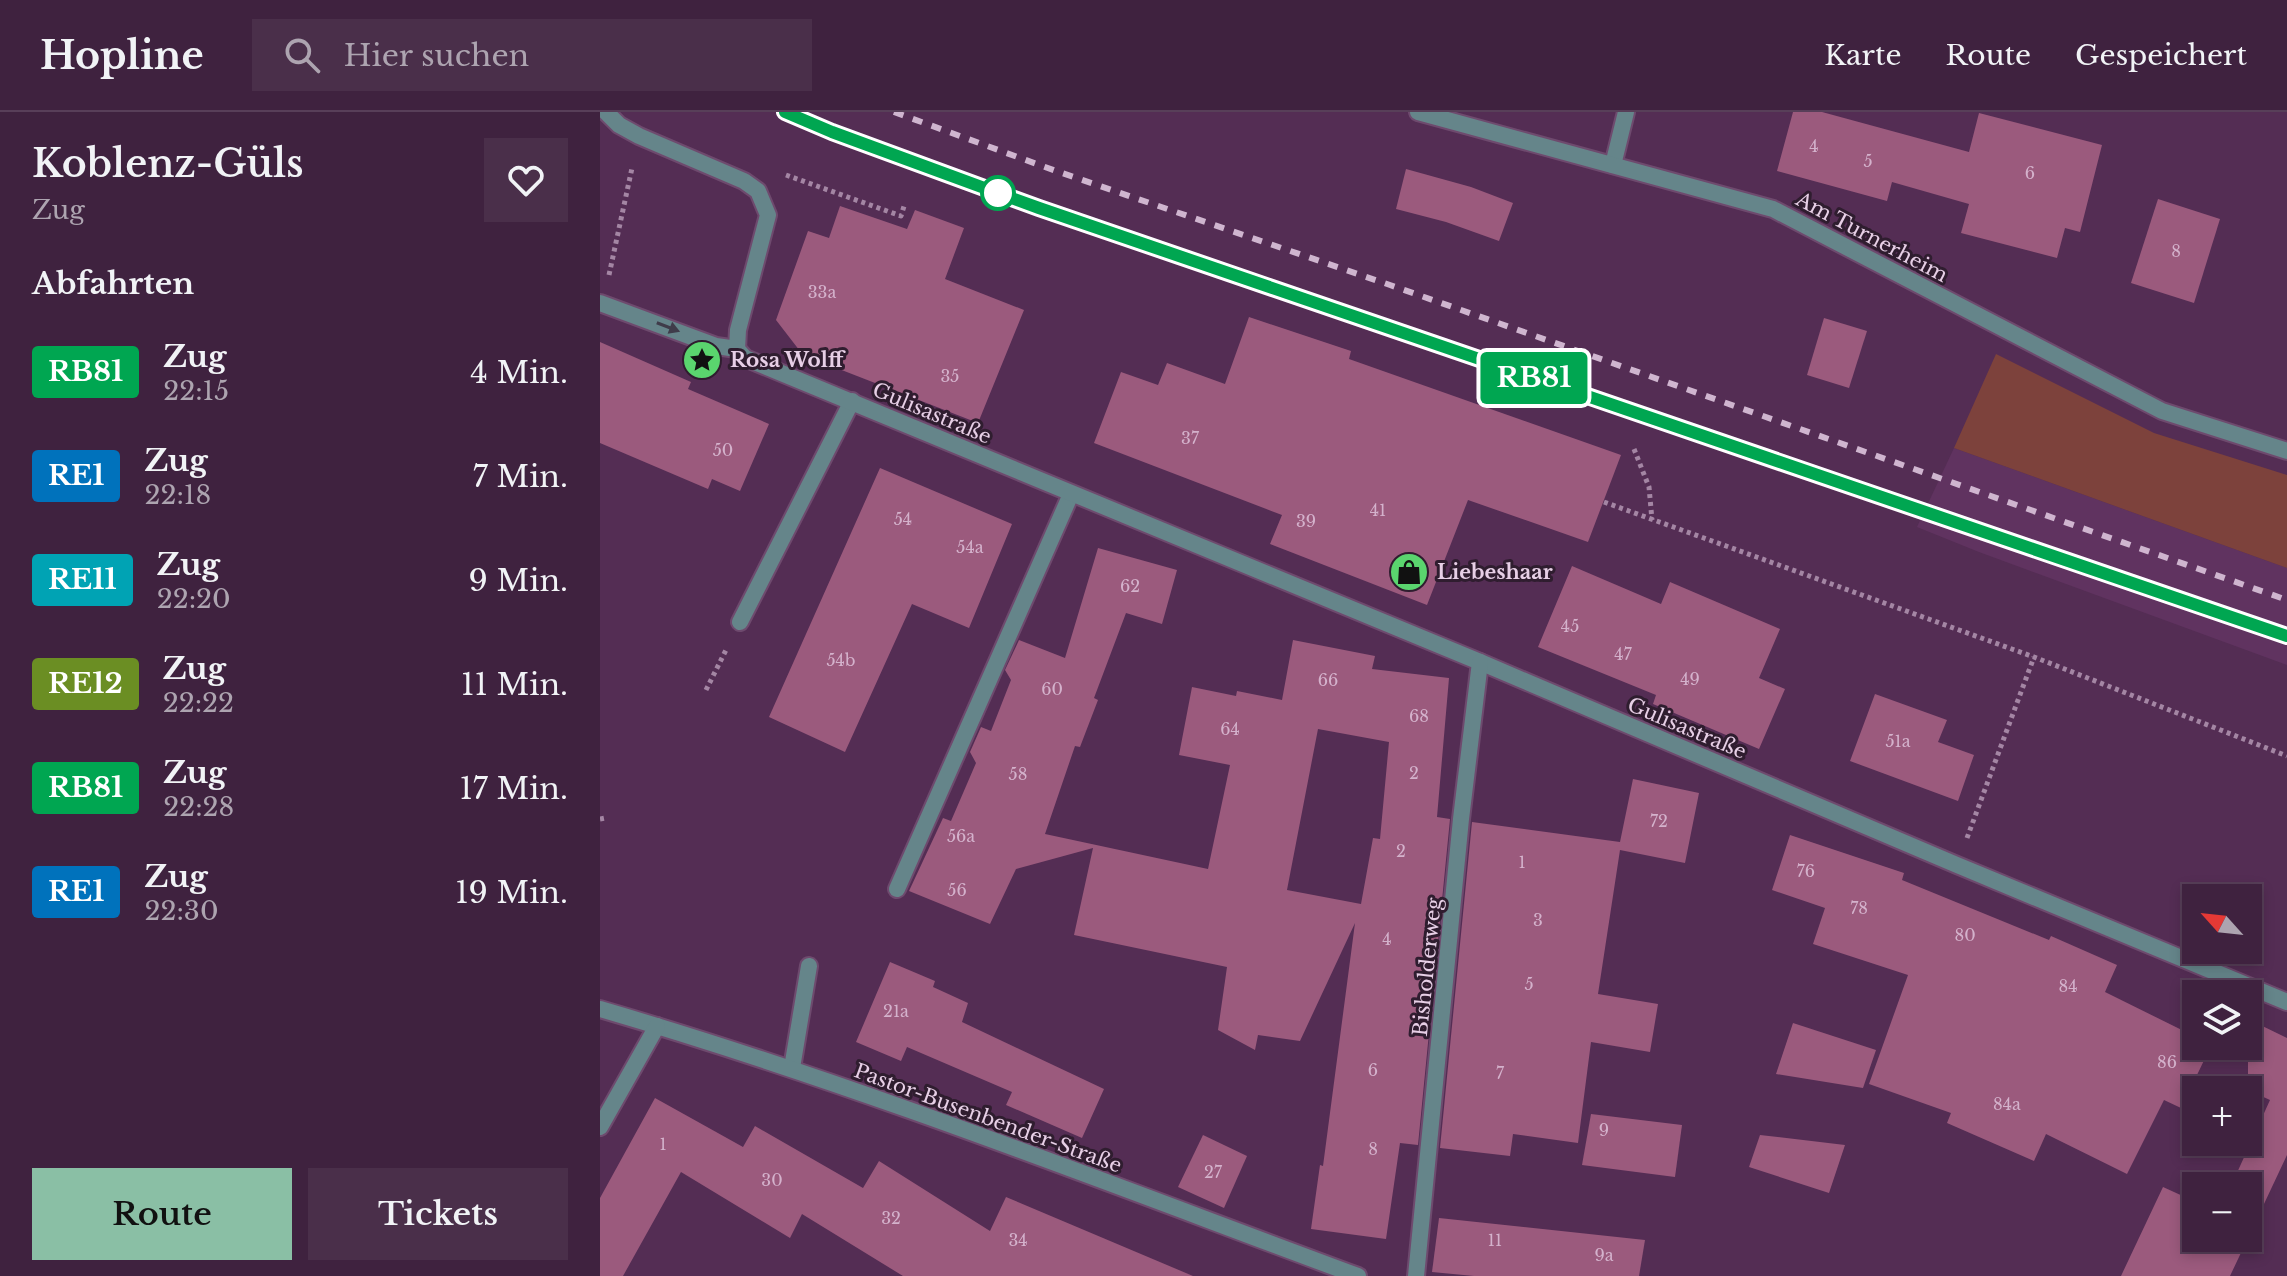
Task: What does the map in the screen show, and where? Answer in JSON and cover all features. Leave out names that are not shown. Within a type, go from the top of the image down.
[{"type":"street","points":[[606,112],[619,125],[639,136],[744,181],[758,191],[768,215],[738,330],[737,349]]},
{"type":"street","name":"Am Turnerheim","points":[[1418,112],[1773,209],[2162,411],[2287,451]]},
{"type":"street","points":[[1613,165],[1626,112]]},
{"type":"street","name":"Gulisastraße","points":[[602,303],[716,346],[737,349],[745,358],[1480,662],[2287,1002]]},
{"type":"street","points":[[740,622],[852,401]]},
{"type":"street","points":[[897,889],[1071,494]]},
{"type":"street","name":"Bisholderweg","points":[[1416,1276],[1461,819],[1480,662]]},
{"type":"street","points":[[792,1068],[809,966]]},
{"type":"street","name":"Pastor-Busenbender-Straße","points":[[600,1009],[792,1068],[1358,1276]]},
{"type":"street","points":[[600,1127],[657,1026]]},
{"type":"path","points":[[602,303],[634,157]]},
{"type":"path","points":[[758,191],[785,174],[901,216],[905,203]]},
{"type":"path","points":[[1634,449],[1649,487],[1652,520]]},
{"type":"path","points":[[1604,502],[2034,657],[2287,756]]},
{"type":"path","points":[[706,690],[740,622]]},
{"type":"path","points":[[1957,865],[2034,657]]},
{"type":"shaded area","points":[[1996,354],[2154,433],[2287,475],[2287,568],[1954,448]]},
{"type":"shaded area","points":[[1954,448],[2287,568],[2287,665],[1917,527]]},
{"type":"building","points":[[1793,112],[1822,112],[1969,152],[1979,113],[2102,145],[2080,232],[2065,228],[2057,258],[1961,233],[1969,204],[1892,182],[1887,201],[1777,171]]},
{"type":"building","points":[[1406,169],[1471,187],[1513,203],[1499,241],[1446,222],[1396,209]]},
{"type":"building","points":[[2158,199],[2220,219],[2194,303],[2131,283]]},
{"type":"building","points":[[840,206],[907,229],[915,210],[964,228],[945,279],[1024,310],[978,423],[803,355],[776,320],[808,231],[829,238]]},
{"type":"building","points":[[1249,317],[1351,351],[1349,359],[1621,455],[1588,542],[1468,500],[1427,605],[1270,544],[1282,515],[1094,443],[1121,372],[1158,385],[1167,363],[1225,384]]},
{"type":"building","points":[[1824,318],[1867,331],[1849,388],[1807,375]]},
{"type":"building","points":[[600,342],[691,382],[688,389],[769,424],[740,491],[712,479],[708,489],[600,443]]},
{"type":"building","points":[[880,468],[1012,524],[969,628],[912,604],[845,752],[769,717]]},
{"type":"building","points":[[1098,548],[1177,570],[1162,624],[1126,613],[1094,698],[1098,700],[1080,747],[1075,746],[1045,834],[1208,869],[1230,765],[1179,755],[1192,687],[1236,696],[1237,691],[1282,700],[1293,640],[1375,656],[1372,669],[1449,678],[1437,817],[1450,819],[1418,1145],[1400,1143],[1386,1239],[1311,1229],[1320,1165],[1323,1166],[1355,923],[1300,1041],[1258,1035],[1255,1050],[1218,1030],[1227,967],[1074,935],[1093,848],[1016,869],[990,924],[909,891],[943,818],[951,821],[976,763],[970,752],[981,727],[991,731],[1011,680],[1005,670],[1019,640],[1065,658]],"holes":[[[1318,729],[1389,742],[1380,839],[1373,838],[1361,904],[1287,890]]]},
{"type":"building","points":[[1572,566],[1661,604],[1670,582],[1780,629],[1759,678],[1785,689],[1759,749],[1653,704],[1656,695],[1538,647]]},
{"type":"building","points":[[1875,694],[1947,720],[1938,742],[1974,755],[1958,801],[1850,761]]},
{"type":"building","points":[[1633,779],[1699,793],[1685,863],[1620,850],[1598,994],[1658,1004],[1650,1052],[1591,1042],[1578,1143],[1513,1134],[1510,1156],[1440,1148],[1472,822],[1620,842]]},
{"type":"building","points":[[1790,835],[1904,873],[1902,880],[2049,940],[2051,936],[2117,965],[2105,992],[2182,1030],[2182,1060],[2204,1060],[2196,1076],[2182,1076],[2181,1108],[2164,1100],[2127,1174],[2046,1134],[2034,1161],[1947,1123],[1951,1113],[1869,1084],[1908,975],[1813,944],[1825,908],[1772,890]]},
{"type":"building","points":[[890,962],[935,981],[933,987],[968,1003],[962,1022],[1104,1089],[1082,1138],[1006,1105],[1012,1092],[907,1047],[901,1061],[856,1042]]},
{"type":"building","points":[[1793,1023],[1876,1050],[1863,1088],[1776,1074]]},
{"type":"building","points":[[2262,1026],[2287,1038],[2287,1155],[2262,1208],[2262,1172],[2237,1172],[2245,1156],[2262,1156],[2262,1118],[2270,1100],[2262,1096],[2262,1076],[2248,1076],[2248,1060],[2262,1060]]},
{"type":"building","points":[[655,1098],[743,1147],[755,1126],[863,1188],[879,1161],[990,1231],[1006,1197],[1193,1276],[903,1276],[802,1214],[790,1238],[681,1172],[623,1276],[600,1276],[600,1198]]},
{"type":"building","points":[[1591,1114],[1682,1125],[1675,1177],[1582,1165]]},
{"type":"building","points":[[1203,1135],[1247,1156],[1224,1208],[1178,1187]]},
{"type":"building","points":[[1760,1135],[1845,1145],[1829,1193],[1749,1167]]},
{"type":"building","points":[[2163,1187],[2182,1196],[2182,1252],[2241,1252],[2230,1276],[2121,1276]]},
{"type":"building","points":[[1439,1218],[1645,1240],[1639,1276],[1474,1276],[1432,1272]]},
{"type":"railway","points":[[785,112],[1039,208],[2287,636]]},
{"type":"railway","points":[[894,112],[2287,600]]},
{"type":"train","name":"RB81","points":[[785,112],[1039,208],[2287,636]]},
{"type":"place","name":"Rosa Wolff","points":[[702,360]]},
{"type":"place","name":"Liebeshaar","points":[[1409,572]]}]
